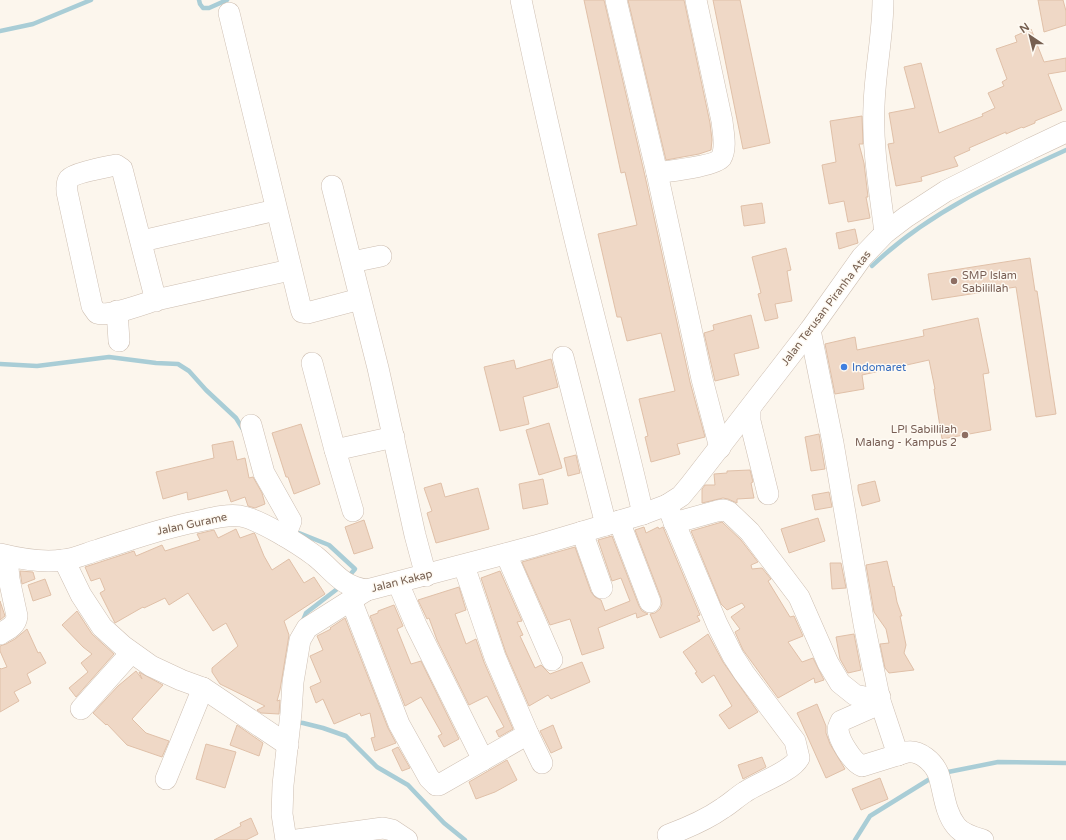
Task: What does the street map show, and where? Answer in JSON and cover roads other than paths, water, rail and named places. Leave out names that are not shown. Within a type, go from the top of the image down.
[{"type":"street","points":[[522,0],[540,88],[572,227],[643,514]]},
{"type":"street","points":[[616,0],[657,173],[702,379],[720,448]]},
{"type":"street","points":[[657,173],[711,164],[720,158],[723,151],[724,140],[722,121],[696,0]]},
{"type":"street","points":[[883,0],[883,15],[874,105],[874,141],[885,233]]},
{"type":"street","points":[[229,13],[290,270],[301,310],[305,313],[360,299]]},
{"type":"street","name":"Jalan Terusan Piranha Atas","points":[[670,514],[681,496],[750,410],[810,330],[862,257],[885,233],[906,217],[946,191],[1066,132]]},
{"type":"street","points":[[156,301],[124,173],[119,166],[116,165],[78,174],[69,179],[67,184],[67,192],[93,308],[97,313],[101,314],[117,311],[290,270]]},
{"type":"street","points":[[332,186],[352,262],[394,437],[415,535],[426,576]]},
{"type":"street","points":[[142,241],[276,210]]},
{"type":"street","points":[[352,262],[381,256]]},
{"type":"street","points":[[117,311],[119,341]]},
{"type":"street","points":[[810,330],[847,520],[864,624],[880,699],[898,755]]},
{"type":"street","points":[[563,357],[612,523],[650,602]]},
{"type":"street","points":[[312,363],[353,511]]},
{"type":"street","points":[[750,410],[750,421],[768,494]]},
{"type":"street","points":[[251,425],[264,473],[288,530]]},
{"type":"street","points":[[335,450],[394,437]]},
{"type":"street","points":[[668,835],[688,828],[724,808],[746,791],[777,775],[797,762],[799,758],[795,741],[733,656],[717,624],[670,514],[724,510],[729,512],[750,532],[799,597],[828,663],[840,683],[855,695],[880,699]]},
{"type":"street","name":"Jalan Kakap","points":[[286,840],[282,814],[282,801],[293,682],[300,640],[307,628],[349,587],[398,583],[464,566],[643,514],[670,514]]},
{"type":"street","name":"Jalan Gurame","points":[[4,555],[44,561],[64,560],[182,524],[224,516],[240,516],[288,530],[349,587]]},
{"type":"street","points":[[582,532],[602,588]]},
{"type":"street","points":[[506,554],[552,660]]},
{"type":"street","points":[[0,634],[13,626],[17,616],[4,555]]},
{"type":"street","points":[[64,560],[78,590],[102,628],[131,653],[166,674],[203,688],[289,729]]},
{"type":"street","points":[[464,566],[495,657],[542,763]]},
{"type":"street","points":[[398,583],[416,625],[483,760]]},
{"type":"street","points":[[349,587],[398,724],[433,784],[439,784],[528,734]]},
{"type":"street","points":[[80,709],[131,653]]},
{"type":"street","points":[[166,779],[203,688]]},
{"type":"street","points":[[880,699],[875,706],[841,721],[839,725],[838,730],[840,738],[854,761],[862,766],[911,751],[920,754],[927,759],[940,782],[947,809],[956,826],[966,834],[982,840]]},
{"type":"street","points":[[297,840],[383,828],[392,830],[406,840]]},
{"type":"waterway","points":[[0,31],[33,24],[91,0]]},
{"type":"waterway","points":[[199,0],[203,8],[209,8],[227,0]]},
{"type":"waterway","points":[[872,266],[893,247],[940,214],[989,186],[1066,150]]},
{"type":"waterway","points":[[0,364],[37,366],[109,357],[156,363],[178,364],[189,371],[206,390],[236,418],[244,431]]},
{"type":"waterway","points":[[299,533],[329,545],[355,569],[348,577]]},
{"type":"waterway","points":[[302,623],[306,613],[341,586]]},
{"type":"waterway","points":[[294,722],[323,728],[346,736],[377,767],[408,785],[444,823],[465,840]]},
{"type":"waterway","points":[[943,773],[998,762],[1066,763]]},
{"type":"waterway","points":[[855,840],[870,816],[933,777]]},
{"type":"place","name":"SMP Islam Sabilillah","points":[[954,281]]},
{"type":"place","name":"Indomaret","points":[[844,367]]},
{"type":"place","name":"LPI Sabillilah Malang - Kampus 2","points":[[965,435]]}]
